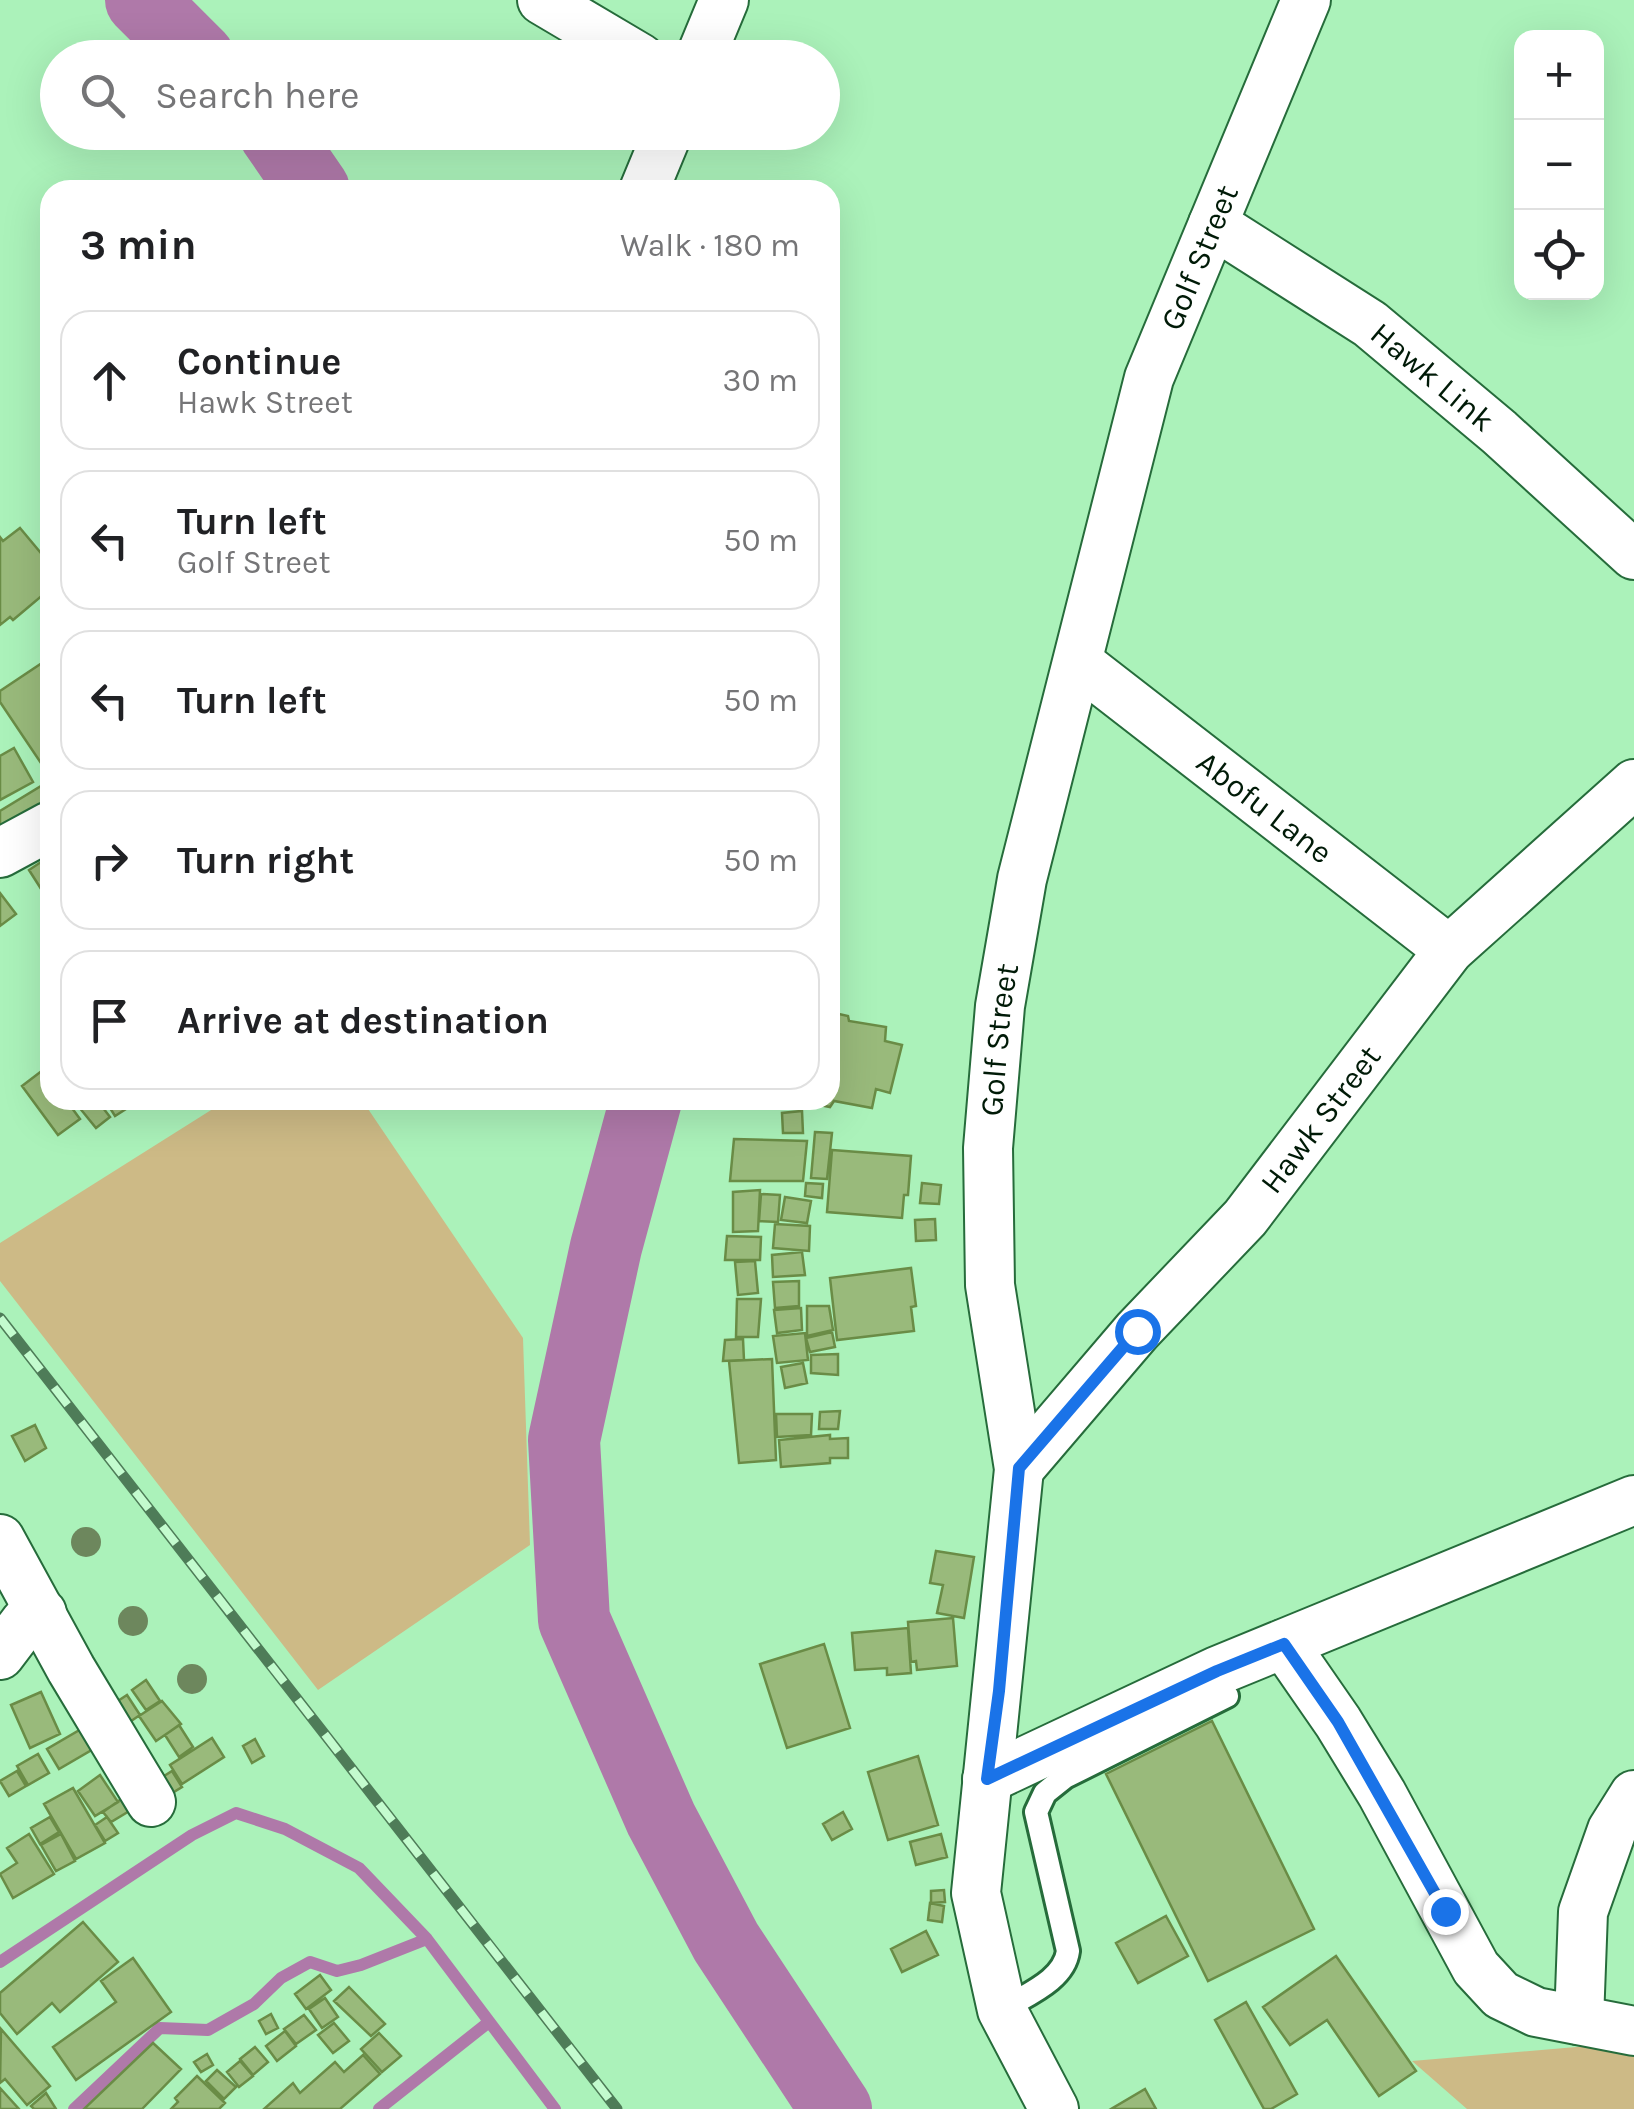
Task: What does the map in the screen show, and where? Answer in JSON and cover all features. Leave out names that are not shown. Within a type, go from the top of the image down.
[{"type":"street","points":[[542,0],[610,40]]},
{"type":"street","points":[[707,40],[724,0]]},
{"type":"street","name":"Golf Street","points":[[1054,2109],[1002,2010],[976,1894],[1019,1468],[990,1284],[988,1148],[1000,1006],[1022,879],[1149,378],[1306,0]]},
{"type":"street","points":[[648,180],[661,150]]},
{"type":"street","name":"Hawk Link","points":[[1212,224],[1370,324],[1499,432],[1634,555]]},
{"type":"street","name":"Abofu Lane","points":[[1078,663],[1450,950]]},
{"type":"street","name":"Hawk Street","points":[[1019,1468],[1137,1331],[1245,1218],[1450,950],[1634,784]]},
{"type":"street","points":[[0,853],[40,831]]},
{"type":"street","points":[[987,1779],[1217,1671],[1634,1500]]},
{"type":"street","points":[[0,1539],[151,1802]]},
{"type":"street","points":[[0,1655],[25,1622],[42,1613]]},
{"type":"street","points":[[1284,1644],[1382,1794],[1476,1968],[1501,1995],[1536,2012],[1634,2031]]},
{"type":"street","points":[[1579,2020],[1583,1912],[1612,1830],[1634,1795]]},
{"type":"lane","points":[[1002,2010],[1057,1975],[1066,1964],[1068,1951],[1036,1812],[1045,1793],[1065,1777],[1227,1696]]},
{"type":"shaded area","points":[[211,1110],[369,1110],[523,1338],[530,1545],[318,1690],[0,1281],[0,1243]]},
{"type":"shaded area","points":[[1634,2042],[1634,2109],[1467,2109],[1412,2061]]},
{"type":"building","points":[[20,528],[40,552],[40,597],[13,620],[10,617],[0,625],[0,537],[3,541]]},
{"type":"building","points":[[40,664],[40,762],[0,702],[0,691]]},
{"type":"building","points":[[14,748],[33,782],[0,800],[0,756]]},
{"type":"building","points":[[40,787],[40,823],[0,827],[0,811]]},
{"type":"building","points":[[40,863],[40,887],[29,870]]},
{"type":"building","points":[[0,893],[16,914],[0,926]]},
{"type":"building","points":[[840,1014],[848,1016],[849,1021],[886,1027],[885,1041],[902,1045],[890,1093],[876,1089],[872,1108],[840,1102]]},
{"type":"building","points":[[40,1072],[40,1110],[73,1110],[80,1119],[58,1135],[22,1086]]},
{"type":"building","points":[[81,1110],[105,1110],[110,1117],[96,1128]]},
{"type":"building","points":[[802,1111],[803,1133],[783,1133],[782,1113]]},
{"type":"building","points":[[815,1132],[832,1133],[827,1179],[811,1178]]},
{"type":"building","points":[[734,1139],[807,1141],[803,1181],[730,1181]]},
{"type":"building","points":[[832,1150],[911,1156],[902,1218],[827,1212]]},
{"type":"building","points":[[806,1183],[823,1184],[822,1198],[805,1196]]},
{"type":"building","points":[[922,1183],[941,1185],[939,1204],[920,1203]]},
{"type":"building","points":[[760,1190],[758,1231],[733,1232],[733,1192]]},
{"type":"building","points":[[761,1194],[780,1195],[778,1222],[759,1221]]},
{"type":"building","points":[[785,1197],[811,1201],[807,1223],[781,1220]]},
{"type":"building","points":[[935,1219],[936,1240],[916,1241],[915,1220]]},
{"type":"building","points":[[775,1224],[810,1226],[809,1251],[773,1248]]},
{"type":"building","points":[[727,1236],[761,1237],[760,1260],[725,1260]]},
{"type":"building","points":[[802,1252],[805,1275],[773,1277],[772,1255]]},
{"type":"building","points":[[755,1261],[758,1293],[738,1295],[735,1262]]},
{"type":"building","points":[[911,1268],[916,1306],[911,1307],[914,1331],[837,1340],[830,1278]]},
{"type":"building","points":[[799,1281],[799,1306],[775,1308],[773,1282]]},
{"type":"building","points":[[737,1299],[761,1299],[758,1337],[736,1337]]},
{"type":"building","points":[[807,1306],[829,1306],[833,1330],[807,1336]]},
{"type":"building","points":[[801,1308],[802,1330],[777,1333],[774,1310]]},
{"type":"building","points":[[832,1332],[835,1347],[810,1352],[806,1338]]},
{"type":"building","points":[[805,1333],[808,1360],[777,1363],[773,1336]]},
{"type":"building","points":[[743,1339],[744,1360],[723,1361],[725,1340]]},
{"type":"building","points":[[838,1354],[838,1375],[811,1373],[811,1355]]},
{"type":"building","points":[[772,1359],[776,1460],[739,1463],[729,1361]]},
{"type":"building","points":[[803,1363],[807,1383],[785,1388],[781,1367]]},
{"type":"building","points":[[840,1411],[838,1429],[819,1429],[820,1412]]},
{"type":"building","points":[[776,1414],[812,1414],[811,1435],[777,1437]]},
{"type":"building","points":[[35,1425],[46,1448],[25,1461],[12,1436]]},
{"type":"building","points":[[830,1435],[830,1439],[848,1438],[848,1458],[781,1467],[779,1440]]},
{"type":"building","points":[[936,1551],[974,1557],[964,1618],[937,1613],[943,1585],[930,1583]]},
{"type":"building","points":[[953,1618],[957,1666],[917,1670],[916,1661],[911,1662],[908,1622]]},
{"type":"building","points":[[908,1628],[911,1673],[887,1675],[887,1668],[855,1670],[852,1633]]},
{"type":"building","points":[[824,1644],[850,1728],[787,1748],[760,1664]]},
{"type":"building","points":[[146,1680],[160,1701],[146,1710],[132,1690]]},
{"type":"building","points":[[41,1692],[60,1734],[30,1748],[11,1705]]},
{"type":"building","points":[[127,1695],[140,1715],[118,1730],[104,1710]]},
{"type":"building","points":[[162,1701],[181,1724],[156,1741],[139,1716]]},
{"type":"building","points":[[1212,1721],[1314,1929],[1208,1981],[1106,1774]]},
{"type":"building","points":[[179,1725],[193,1747],[179,1757],[165,1735]]},
{"type":"building","points":[[83,1728],[95,1748],[59,1769],[47,1749]]},
{"type":"building","points":[[212,1738],[224,1757],[182,1784],[170,1765]]},
{"type":"building","points":[[255,1739],[264,1756],[252,1763],[243,1746]]},
{"type":"building","points":[[38,1754],[49,1773],[28,1785],[17,1766]]},
{"type":"building","points":[[918,1756],[938,1825],[888,1840],[868,1772]]},
{"type":"building","points":[[159,1768],[164,1776],[172,1771],[182,1787],[164,1798],[151,1773]]},
{"type":"building","points":[[17,1771],[26,1786],[9,1796],[0,1781]]},
{"type":"building","points":[[100,1775],[118,1802],[95,1816],[78,1791]]},
{"type":"building","points":[[73,1788],[105,1843],[76,1859],[44,1804]]},
{"type":"building","points":[[127,1795],[136,1807],[111,1822],[103,1812]]},
{"type":"building","points":[[843,1812],[852,1829],[832,1840],[823,1824]]},
{"type":"building","points":[[50,1817],[59,1832],[40,1844],[31,1828]]},
{"type":"building","points":[[107,1817],[118,1833],[105,1841],[95,1825]]},
{"type":"building","points":[[29,1834],[54,1874],[13,1898],[0,1874],[17,1863],[7,1848]]},
{"type":"building","points":[[61,1834],[75,1861],[56,1871],[41,1845]]},
{"type":"building","points":[[941,1834],[947,1857],[916,1865],[910,1842]]},
{"type":"building","points":[[944,1890],[945,1902],[931,1903],[931,1891]]},
{"type":"building","points":[[930,1903],[944,1906],[942,1922],[928,1920]]},
{"type":"building","points":[[1166,1916],[1188,1956],[1138,1983],[1116,1943]]},
{"type":"building","points":[[83,1922],[118,1962],[60,2012],[52,2003],[17,2034],[0,2013],[0,1993]]},
{"type":"building","points":[[926,1931],[938,1955],[902,1972],[891,1949]]},
{"type":"building","points":[[1336,1956],[1416,2071],[1379,2096],[1327,2020],[1290,2045],[1263,2007]]},
{"type":"building","points":[[133,1958],[171,2012],[76,2080],[53,2047],[116,2002],[101,1981]]},
{"type":"building","points":[[320,1975],[331,1990],[306,2009],[295,1994]]},
{"type":"building","points":[[349,1987],[385,2024],[371,2036],[334,2001]]},
{"type":"building","points":[[325,1998],[338,2017],[322,2028],[309,2009]]},
{"type":"building","points":[[1246,2002],[1297,2094],[1271,2109],[1264,2109],[1215,2020]]},
{"type":"building","points":[[271,2014],[278,2028],[266,2034],[259,2021]]},
{"type":"building","points":[[304,2015],[316,2030],[296,2044],[284,2029]]},
{"type":"building","points":[[334,2023],[349,2041],[333,2053],[318,2035]]},
{"type":"building","points":[[1,2029],[50,2086],[27,2105],[5,2079],[0,2083]]},
{"type":"building","points":[[285,2031],[296,2046],[277,2061],[266,2046]]},
{"type":"building","points":[[379,2033],[401,2056],[382,2072],[361,2049]]},
{"type":"building","points":[[153,2043],[181,2069],[142,2109],[84,2109]]},
{"type":"building","points":[[255,2047],[268,2062],[253,2075],[240,2059]]},
{"type":"building","points":[[207,2054],[213,2065],[201,2072],[194,2062]]},
{"type":"building","points":[[363,2055],[380,2074],[340,2109],[264,2109],[293,2083],[300,2093],[335,2062],[344,2072]]},
{"type":"building","points":[[240,2061],[253,2076],[239,2087],[227,2072]]},
{"type":"building","points":[[217,2070],[236,2087],[224,2099],[206,2081]]},
{"type":"building","points":[[197,2076],[225,2103],[219,2109],[171,2109],[178,2102],[175,2098]]},
{"type":"building","points":[[0,2088],[19,2109],[0,2109]]},
{"type":"building","points":[[1145,2089],[1156,2109],[1111,2109]]},
{"type":"building","points":[[46,2093],[56,2109],[34,2109],[31,2106]]},
{"type":"waterway","points":[[141,0],[181,40]]},
{"type":"waterway","points":[[286,150],[307,180]]},
{"type":"waterway","points":[[643,1110],[606,1247],[564,1440],[574,1620],[661,1819],[726,1942],[836,2109]]},
{"type":"waterway","points":[[0,1962],[192,1835],[236,1813],[285,1829],[359,1868],[427,1939],[555,2109]]},
{"type":"waterway","points":[[74,2109],[160,2028],[208,2030],[254,2004],[281,1978],[310,1962],[337,1971],[427,1939]]},
{"type":"waterway","points":[[379,2109],[489,2022]]},
{"type":"railway","points":[[0,1318],[617,2109]]},
{"type":"route","points":[[1137,1331],[1019,1468],[987,1779],[1217,1671],[1284,1644],[1382,1794],[1445,1911]]}]
